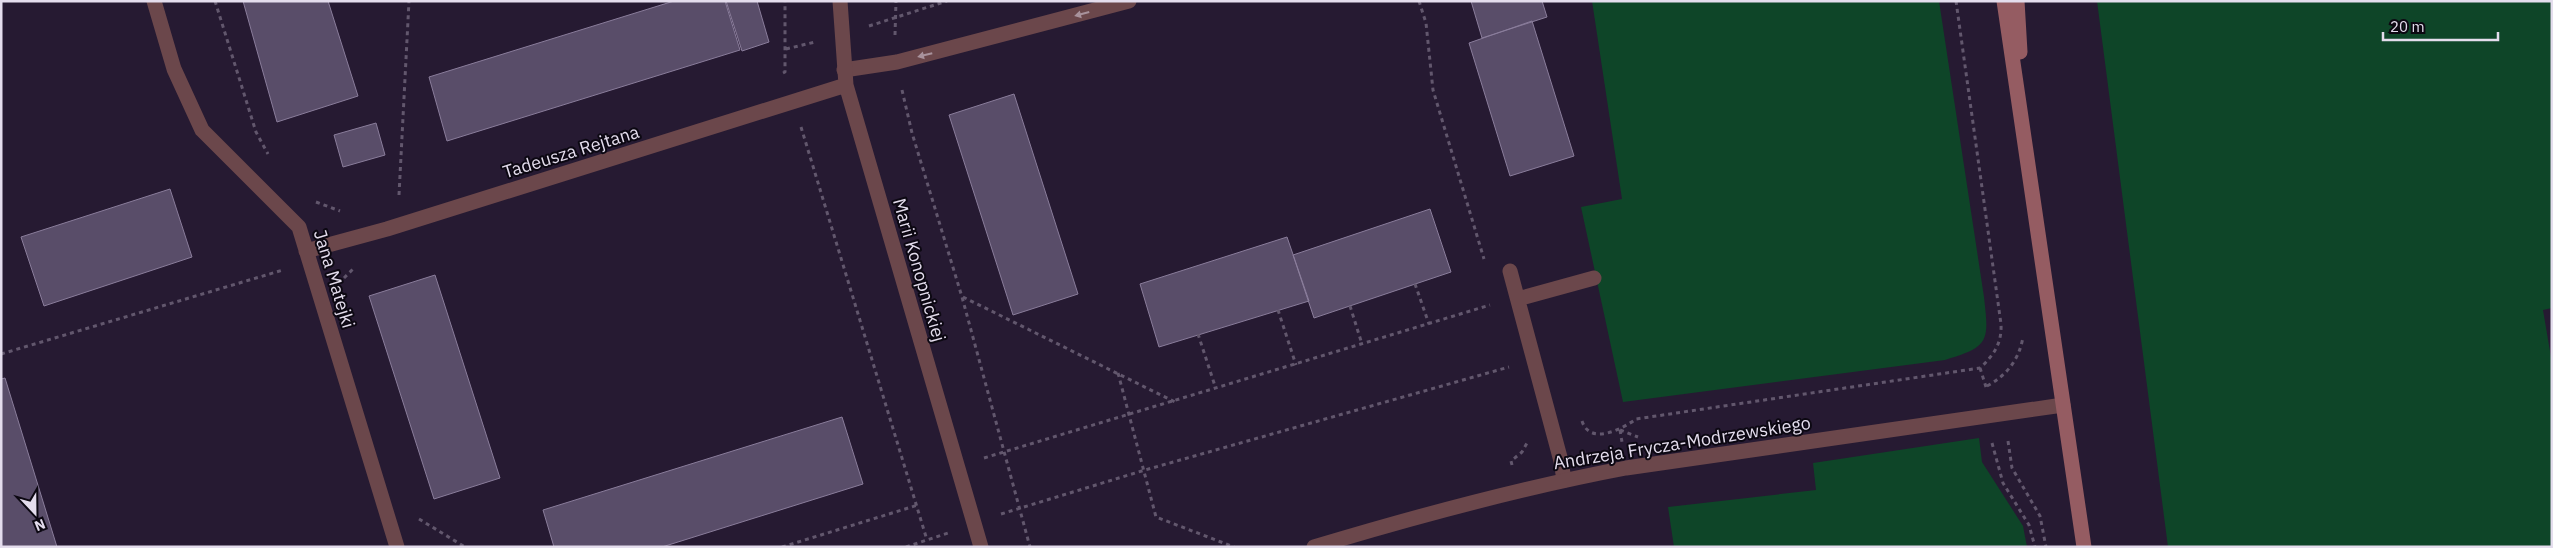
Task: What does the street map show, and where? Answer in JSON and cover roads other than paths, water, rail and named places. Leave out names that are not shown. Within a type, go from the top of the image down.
[{"type":"street","name":"Jana Matejki","points":[[154,1],[174,69],[190,108],[202,130],[298,227],[397,547]]},
{"type":"street","name":"Marii Konopnickiej","points":[[840,1],[846,85],[981,547]]},
{"type":"street","points":[[844,70],[897,62],[1129,1]]},
{"type":"street","points":[[2004,1],[2084,547]]},
{"type":"street","points":[[2017,1],[2026,156]]},
{"type":"street","name":"Tadeusza Rejtana","points":[[308,257],[387,229],[846,85]]},
{"type":"street","points":[[1510,271],[1562,460],[1564,480]]},
{"type":"street","points":[[1518,299],[1594,278]]},
{"type":"street","name":"Andrzeja Frycza-Modrzewskiego","points":[[1314,547],[1430,512],[1564,480],[2063,405]]}]
